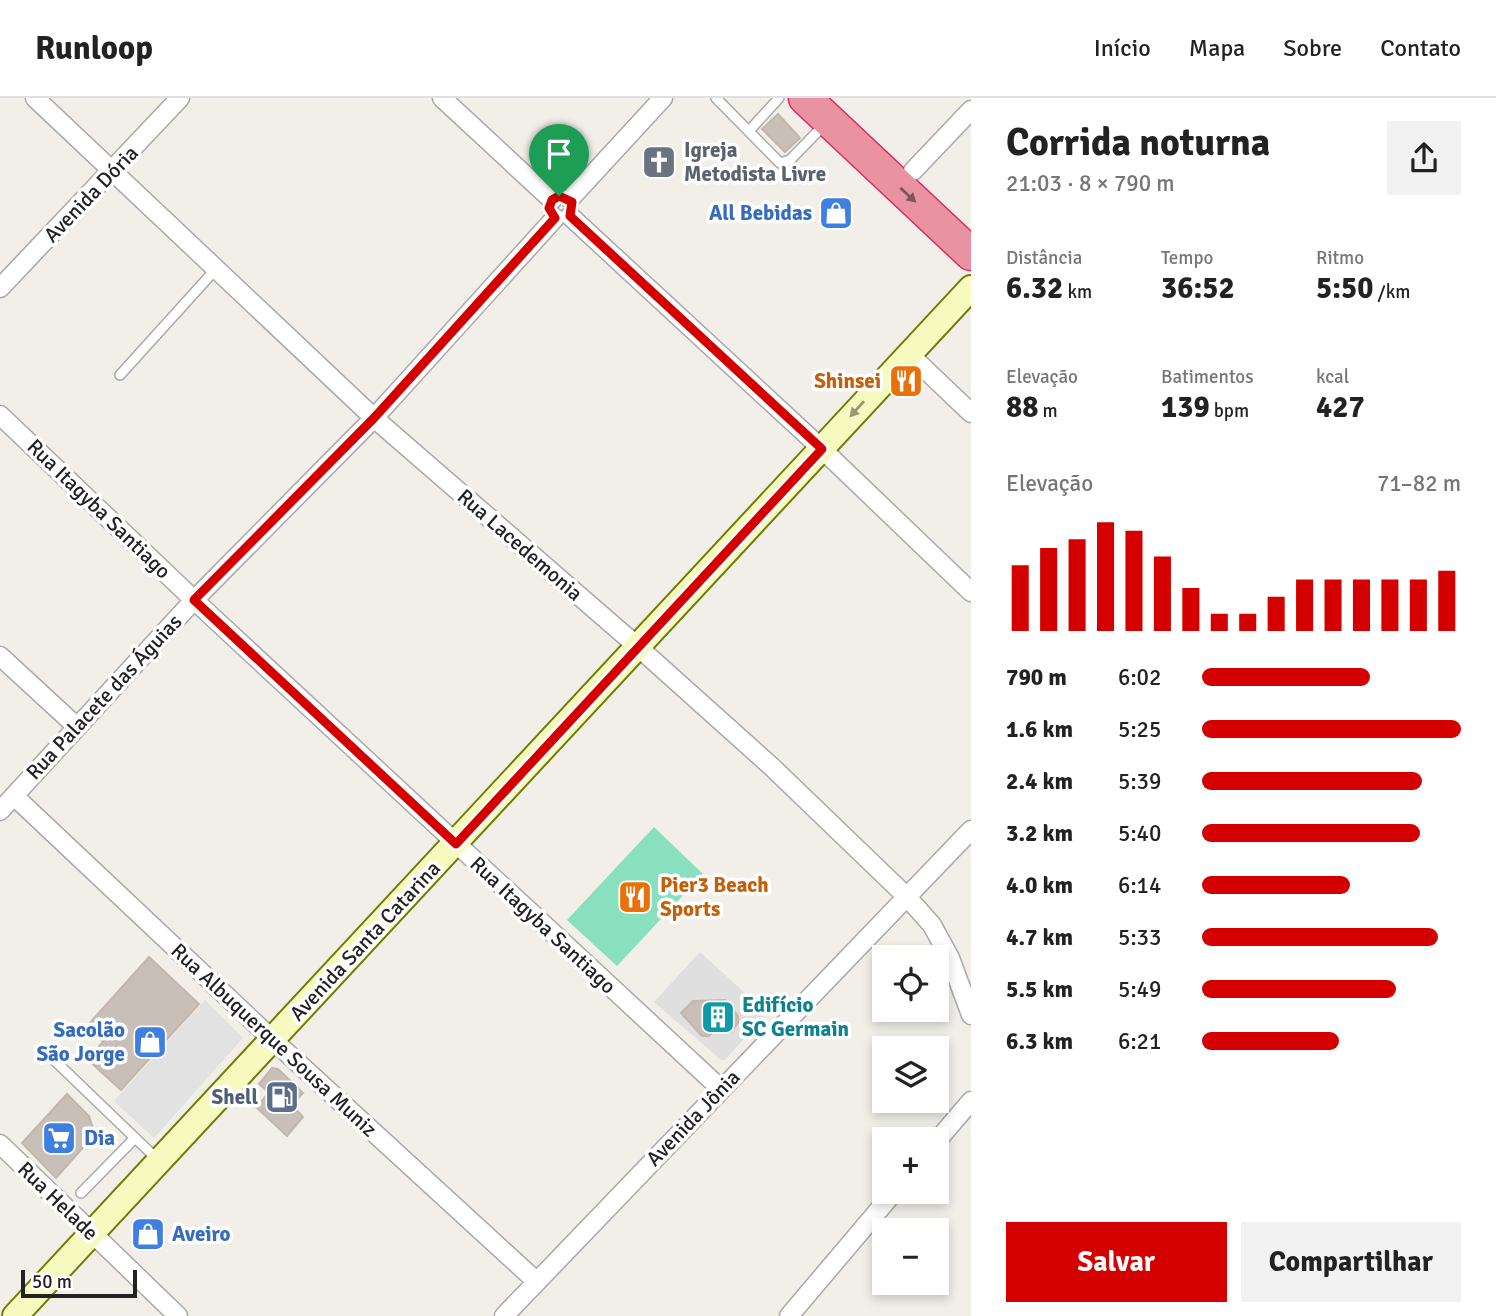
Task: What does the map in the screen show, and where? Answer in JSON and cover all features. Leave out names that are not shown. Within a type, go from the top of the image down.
[{"type":"highway","points":[[805,98],[831,109],[914,171],[971,224]]},
{"type":"highway","points":[[831,109],[971,254]]},
{"type":"street","name":"Rua Lacedemonia","points":[[35,98],[111,173],[374,418],[638,646],[772,766],[908,897],[932,925],[950,958],[971,1015]]},
{"type":"street","name":"Avenida Dória","points":[[0,288],[180,98]]},
{"type":"street","points":[[442,98],[822,449],[971,592]]},
{"type":"street","name":"Rua Palacete das Águias","points":[[0,811],[194,600],[374,418],[663,98]]},
{"type":"street","points":[[914,171],[971,110]]},
{"type":"street","name":"Avenida Santa Catarina","points":[[15,1316],[971,288]]},
{"type":"street","points":[[908,353],[971,413]]},
{"type":"street","name":"Rua Itagyba Santiago","points":[[0,415],[194,600],[720,1089]]},
{"type":"street","points":[[0,656],[76,726]]},
{"type":"street","name":"Rua Albuquerque Sousa Muniz","points":[[14,796],[273,1040],[536,1281]]},
{"type":"street","name":"Avenida Jônia","points":[[504,1316],[971,830]]},
{"type":"street","points":[[949,1127],[971,1101]]},
{"type":"street","name":"Rua Helade","points":[[0,1144],[178,1316]]},
{"type":"street","points":[[789,1316],[884,1204]]},
{"type":"lane","points":[[716,98],[784,163],[831,109]]},
{"type":"lane","points":[[749,131],[779,98]]},
{"type":"lane","points":[[120,375],[215,270]]},
{"type":"lane","points":[[52,1058],[159,1161]]},
{"type":"lane","points":[[81,1193],[135,1138]]},
{"type":"shaded area","points":[[700,952],[767,1013],[725,1060],[721,1060],[654,1002]]},
{"type":"shaded area","points":[[205,1000],[243,1038],[154,1138],[114,1101]]},
{"type":"green space","name":"Pier3 Beach Sports","points":[[654,827],[703,874],[617,966],[567,920]]},
{"type":"building","points":[[778,114],[800,138],[785,152],[762,129]]},
{"type":"building","points":[[149,957],[199,1004],[121,1090],[87,1059],[103,1042],[87,1026]]},
{"type":"building","name":"Edifício SC Germain","points":[[725,1000],[738,1016],[738,1023],[731,1032],[723,1032],[718,1026],[709,1036],[702,1036],[681,1013],[693,1001]]},
{"type":"building","name":"Shell","points":[[272,1068],[278,1069],[303,1093],[292,1105],[303,1117],[287,1136],[256,1107],[269,1093],[259,1084]]},
{"type":"building","name":"Dia","points":[[67,1094],[89,1116],[95,1134],[56,1178],[22,1143]]},
{"type":"place","name":"Igreja Metodista Livre","points":[[659,162]]},
{"type":"place","name":"All Bebidas","points":[[836,213]]},
{"type":"place","name":"Shinsei","points":[[906,381]]},
{"type":"place","name":"Pier3 Beach Sports","points":[[635,897]]},
{"type":"place","name":"Edifício SC Germain","points":[[718,1017]]},
{"type":"place","name":"Sacolão São Jorge","points":[[150,1042]]},
{"type":"place","name":"Shell","points":[[282,1097]]},
{"type":"place","name":"Dia","points":[[59,1138]]},
{"type":"place","name":"Aveiro","points":[[148,1234]]},
{"type":"route","points":[[559,196],[572,202],[573,213],[570,216],[822,449],[456,844],[194,600],[374,418],[555,218],[549,208],[552,200],[559,196]]}]
